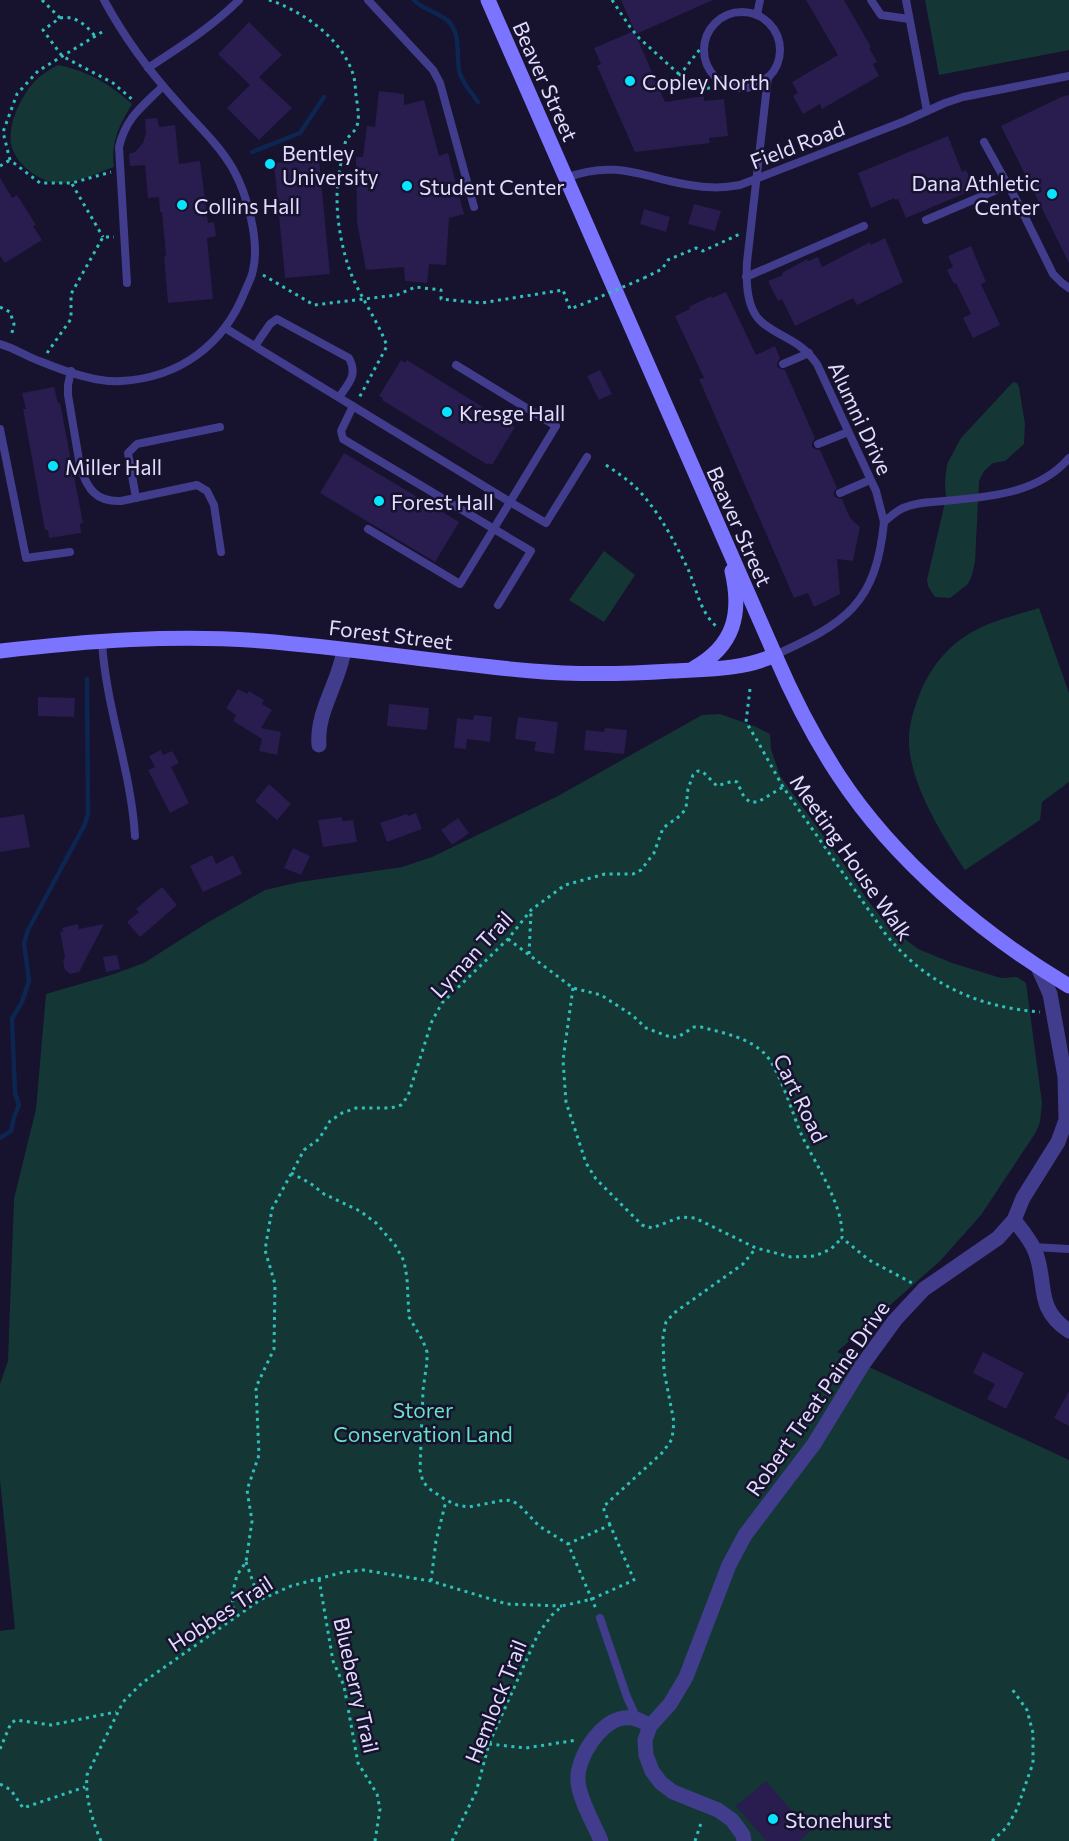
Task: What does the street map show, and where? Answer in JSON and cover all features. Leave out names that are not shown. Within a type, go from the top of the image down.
[{"type":"main road","name":"Beaver Street","points":[[488,0],[775,655],[820,745],[840,777],[868,814],[897,848],[948,898],[996,937],[1069,986]]},
{"type":"main road","points":[[690,670],[705,662],[718,651],[731,632],[735,619],[735,588],[719,528]]},
{"type":"main road","name":"Forest Street","points":[[0,651],[102,642],[217,639],[270,642],[533,671],[607,674],[747,665],[775,655]]},
{"type":"street","points":[[319,746],[318,732],[321,718],[340,671],[344,650]]},
{"type":"street","name":"Robert Treat Paine Drive","points":[[644,1722],[670,1704],[686,1677],[729,1565],[745,1535],[814,1444],[863,1364],[895,1320],[924,1289],[998,1238],[1014,1220],[1023,1198],[1066,1127],[1066,1094],[1062,1058],[1050,994],[1038,967]]},
{"type":"street","points":[[1062,1058],[1069,1043]]},
{"type":"street","points":[[1014,1220],[1029,1238],[1036,1253],[1047,1308],[1052,1317],[1069,1331]]},
{"type":"street","points":[[601,1841],[578,1781],[579,1766],[586,1750],[596,1737],[608,1725],[622,1718],[644,1722],[646,1755],[652,1771],[661,1784],[673,1792],[718,1810],[732,1820],[743,1835],[744,1841]]},
{"type":"lane","points":[[5,346],[41,362],[91,378],[119,381],[148,377],[178,367],[206,350],[225,328],[240,304],[254,269],[254,244],[249,207],[233,170],[215,142],[148,68],[120,29],[104,0]]},
{"type":"lane","points":[[148,68],[219,18],[239,0]]},
{"type":"lane","points":[[368,0],[433,70],[440,83],[474,207]]},
{"type":"lane","points":[[756,15],[760,0]]},
{"type":"lane","points":[[870,0],[881,15],[909,19]]},
{"type":"lane","points":[[906,0],[927,111],[963,97],[1069,76]]},
{"type":"lane","points":[[746,12],[756,15],[773,28],[780,48],[778,59],[768,78],[746,88],[723,83],[714,76],[704,55],[704,44],[714,24],[723,17],[746,12]]},
{"type":"lane","name":"Alumni Drive","points":[[768,78],[750,230],[747,290],[751,305],[763,324],[799,344],[817,364],[882,508],[884,522]]},
{"type":"lane","points":[[127,283],[119,147],[123,132],[134,114],[163,86]]},
{"type":"lane","name":"Field Road","points":[[566,177],[586,171],[610,168],[706,187],[740,185],[927,111]]},
{"type":"lane","points":[[984,142],[1053,274],[1069,288]]},
{"type":"lane","points":[[926,220],[1008,185]]},
{"type":"lane","points":[[746,277],[864,226]]},
{"type":"lane","points":[[255,346],[270,324],[277,319],[349,358],[354,366],[352,380],[339,397]]},
{"type":"lane","points":[[225,328],[546,524],[587,457]]},
{"type":"lane","points":[[783,364],[809,353]]},
{"type":"lane","points":[[368,530],[460,584],[556,426],[456,365]]},
{"type":"lane","points":[[71,371],[68,385],[80,466],[90,488],[99,497],[109,501],[136,498],[197,485],[207,491],[214,504],[220,552]]},
{"type":"lane","points":[[354,406],[341,431],[343,439],[531,551],[498,605]]},
{"type":"lane","points":[[136,498],[128,453],[137,444],[220,427]]},
{"type":"lane","points":[[0,429],[26,558],[70,552]]},
{"type":"lane","points":[[818,444],[848,432]]},
{"type":"lane","points":[[775,655],[830,628],[859,602],[876,567],[882,547],[884,522],[904,507],[919,503],[990,497],[1017,491],[1041,479],[1063,465],[1069,458]]},
{"type":"lane","points":[[840,492],[870,480]]},
{"type":"lane","points":[[102,642],[105,677],[128,782],[135,836]]},
{"type":"lane","points":[[1033,1247],[1069,1249]]},
{"type":"lane","points":[[600,1618],[627,1697],[644,1722]]},
{"type":"path","points":[[42,0],[60,18]]},
{"type":"path","points":[[269,0],[306,17],[323,30],[342,53],[353,74],[359,122],[354,132],[346,139],[337,198],[340,233],[350,271],[380,326],[387,346],[354,406]]},
{"type":"path","points":[[612,0],[634,33],[680,75]]},
{"type":"path","points":[[95,36],[78,20],[66,17],[60,18],[43,30],[62,56],[113,83],[133,100]]},
{"type":"path","points":[[102,32],[38,71],[17,94],[3,132],[9,159],[40,183],[72,183],[121,169]]},
{"type":"path","points":[[704,44],[668,90],[734,87]]},
{"type":"path","points":[[0,166],[9,159]]},
{"type":"path","points":[[72,183],[103,237]]},
{"type":"path","points":[[254,269],[314,305],[397,295],[415,287],[441,290],[441,299],[481,303],[563,290],[570,309],[644,278],[662,269],[668,260],[696,248],[703,251],[750,230]]},
{"type":"path","points":[[103,237],[124,237]]},
{"type":"path","points":[[41,362],[71,319],[71,294],[103,237]]},
{"type":"path","points":[[0,307],[10,312],[14,324],[5,346]]},
{"type":"path","points":[[606,465],[632,485],[651,505],[676,544],[705,613],[720,628]]},
{"type":"path","name":"Meeting House Walk","points":[[750,689],[746,722],[783,787],[899,952],[917,968],[947,986],[989,1003],[1023,1010]]},
{"type":"path","name":"Lyman Trail","points":[[234,1617],[232,1595],[237,1575],[246,1562],[252,1521],[247,1490],[259,1455],[256,1387],[274,1349],[275,1284],[265,1250],[272,1209],[304,1150],[319,1139],[330,1122],[342,1113],[356,1108],[391,1108],[401,1105],[408,1096],[432,1021],[442,1003],[508,939],[531,910],[565,885],[605,874],[633,874],[641,870],[654,852],[663,828],[681,815],[686,808],[688,789],[693,775],[698,771],[703,772],[717,786],[737,782],[750,802],[758,802],[783,787]]},
{"type":"path","points":[[530,954],[531,910]]},
{"type":"path","name":"Cart Road","points":[[508,939],[573,988],[601,995],[632,1014],[646,1028],[670,1037],[678,1037],[694,1027],[701,1027],[749,1042],[766,1055],[777,1075],[802,1136],[831,1192],[843,1227],[842,1238]]},
{"type":"path","points":[[573,988],[563,1060],[566,1102],[586,1163],[596,1179],[642,1225],[652,1228],[681,1217],[695,1218],[756,1248],[791,1257],[815,1256],[831,1249],[842,1238],[869,1260],[924,1289]]},
{"type":"path","points":[[291,1173],[324,1194],[360,1211],[376,1223],[395,1245],[404,1261],[409,1317],[423,1341],[427,1362],[423,1390],[420,1470],[423,1482],[431,1490],[457,1505],[470,1507],[505,1500],[513,1501],[533,1521],[568,1544],[592,1599]]},
{"type":"path","points":[[562,1606],[592,1599],[634,1580],[603,1507],[663,1452],[672,1439],[674,1422],[664,1371],[663,1337],[666,1322],[674,1313],[743,1264],[756,1248]]},
{"type":"path","points":[[431,1581],[436,1541],[447,1500]]},
{"type":"path","points":[[568,1544],[610,1525]]},
{"type":"path","name":"Lyman Trail","points":[[246,1562],[260,1600]]},
{"type":"path","name":"Hobbes Trail","points":[[101,1841],[94,1824],[86,1787],[87,1774],[123,1702],[142,1683],[260,1600],[291,1586],[344,1572],[363,1570],[431,1581],[507,1604],[562,1606]]},
{"type":"path","name":"Blueberry Trail","points":[[320,1579],[333,1661],[344,1686],[358,1763],[377,1794],[380,1809],[375,1841]]},
{"type":"path","name":"Hemlock Trail","points":[[452,1841],[476,1792],[489,1744],[538,1634],[562,1606]]},
{"type":"path","points":[[992,1841],[1007,1827],[1017,1809],[1033,1763],[1033,1733],[1027,1710],[1012,1689]]},
{"type":"path","points":[[0,1749],[11,1723],[16,1720],[51,1725],[118,1712]]},
{"type":"path","points":[[489,1744],[526,1748],[596,1737]]},
{"type":"path","points":[[0,1784],[11,1790],[23,1809],[86,1787]]},
{"type":"path","points":[[694,1841],[707,1806]]},
{"type":"green space","points":[[925,0],[1069,0],[1069,50],[939,75]]},
{"type":"green space","points":[[58,65],[98,79],[132,104],[117,134],[113,158],[114,167],[72,182],[62,183],[43,179],[29,170],[16,156],[11,139],[16,112],[30,87],[38,78]]},
{"type":"green space","points":[[1013,382],[1019,387],[1025,424],[1024,444],[1005,461],[993,463],[984,471],[979,481],[975,562],[968,584],[950,598],[935,597],[927,580],[946,498],[947,464],[961,438]]},
{"type":"green space","points":[[604,551],[635,575],[604,622],[569,600]]},
{"type":"green space","points":[[1039,608],[1069,693],[1069,782],[1042,802],[1040,820],[965,870],[937,824],[914,771],[909,736],[914,711],[922,688],[932,671],[943,655],[958,642],[990,624]]},
{"type":"green space","name":"Storer Conservation Land","points":[[720,714],[770,734],[771,749],[780,776],[889,927],[918,949],[952,963],[1001,978],[1017,977],[1026,983],[1042,1103],[1040,1122],[1036,1132],[981,1215],[940,1261],[837,1352],[1069,1460],[1069,1841],[0,1841],[0,1631],[15,1629],[0,1480],[0,1384],[8,1361],[14,1199],[36,1109],[46,994],[144,963],[265,890],[300,882],[402,867],[432,857],[558,796],[702,715]]},
{"type":"building","points":[[621,0],[713,0],[636,34]]},
{"type":"building","points":[[806,0],[844,0],[871,47],[869,48],[877,62],[873,64],[879,76],[822,109],[820,104],[803,114],[793,96],[798,93],[792,82],[838,55]]},
{"type":"building","points":[[249,22],[282,55],[259,77],[292,108],[259,140],[227,108],[250,85],[218,54]]},
{"type":"building","name":"Copley North","points":[[634,31],[665,102],[704,96],[704,101],[724,99],[728,136],[709,138],[710,143],[635,152],[597,66],[601,64],[594,48]]},
{"type":"building","name":"Student Center","points":[[379,91],[404,94],[404,105],[424,100],[439,156],[448,153],[464,214],[449,218],[446,265],[429,264],[427,283],[405,281],[404,267],[366,270],[357,222],[356,157],[363,157],[367,126],[375,127]]},
{"type":"building","name":"Dana Athletic Center","points":[[1069,95],[1069,263],[1001,126]]},
{"type":"building","name":"Collins Hall","points":[[157,118],[159,127],[175,125],[179,164],[200,161],[208,223],[214,222],[216,236],[207,238],[213,299],[168,303],[164,257],[166,256],[159,197],[148,198],[145,165],[130,166],[129,154],[135,152],[143,143],[146,133],[145,119]]},
{"type":"building","points":[[948,136],[962,172],[966,170],[975,189],[906,218],[898,199],[895,200],[895,198],[871,208],[858,173]]},
{"type":"building","points":[[319,159],[330,274],[285,278],[274,163]]},
{"type":"building","points":[[0,178],[12,198],[17,195],[36,225],[33,226],[42,240],[5,263],[0,256]]},
{"type":"building","points":[[694,204],[721,211],[715,231],[688,224]]},
{"type":"building","points":[[644,209],[670,217],[666,232],[640,224]]},
{"type":"building","points":[[885,238],[903,282],[857,305],[853,298],[795,326],[782,299],[778,301],[768,281],[783,275],[782,273],[807,259],[808,261],[818,257],[822,267],[870,242],[871,245]]},
{"type":"building","points":[[971,246],[986,282],[981,284],[1000,325],[973,338],[963,318],[971,314],[947,270],[953,267],[948,256]]},
{"type":"building","points":[[726,292],[756,355],[775,346],[780,358],[777,366],[785,370],[815,438],[812,447],[820,450],[837,488],[834,496],[842,499],[850,518],[860,527],[853,561],[837,559],[840,594],[814,607],[808,593],[794,598],[699,379],[704,378],[675,316],[711,296],[712,298]]},
{"type":"building","name":"Kresge Hall","points":[[401,360],[405,363],[407,360],[515,427],[492,465],[489,463],[488,465],[382,400],[383,398],[379,396]]},
{"type":"building","points":[[600,370],[612,394],[599,400],[587,376]]},
{"type":"building","name":"Miller Hall","points":[[54,387],[58,403],[60,403],[83,523],[80,524],[81,533],[49,538],[48,530],[45,530],[22,393]]},
{"type":"building","name":"Forest Hall","points":[[344,453],[459,522],[435,562],[320,493]]},
{"type":"building","points":[[238,689],[247,694],[249,691],[264,700],[262,704],[272,710],[261,728],[281,732],[277,755],[259,751],[262,739],[233,721],[236,715],[226,708]]},
{"type":"building","points":[[38,697],[75,698],[74,717],[38,716]]},
{"type":"building","points":[[389,704],[429,708],[427,730],[387,726]]},
{"type":"building","points":[[474,715],[492,717],[490,742],[467,739],[466,749],[454,748],[457,718],[473,720]]},
{"type":"building","points":[[518,717],[558,722],[554,754],[534,751],[536,742],[515,739]]},
{"type":"building","points":[[605,728],[627,730],[624,754],[584,750],[586,730],[604,732]]},
{"type":"building","points":[[161,750],[163,755],[172,751],[179,763],[171,767],[189,803],[170,813],[148,770],[155,767],[149,756]]},
{"type":"building","points":[[269,784],[291,804],[277,820],[255,801]]},
{"type":"building","points":[[416,813],[422,829],[387,842],[380,823]]},
{"type":"building","points":[[24,814],[30,847],[0,852],[0,818]]},
{"type":"building","points":[[342,817],[342,821],[353,820],[357,842],[323,847],[318,820]]},
{"type":"building","points":[[458,818],[469,833],[452,845],[441,830]]},
{"type":"building","points":[[293,848],[310,856],[301,875],[284,868]]},
{"type":"building","points":[[212,855],[216,864],[233,855],[242,874],[203,892],[190,866]]},
{"type":"building","points":[[162,887],[177,905],[140,937],[127,922],[139,912],[136,909]]},
{"type":"building","points":[[78,924],[79,929],[104,924],[79,972],[70,974],[65,970],[63,962],[65,957],[60,932],[63,932],[62,928]]},
{"type":"building","points":[[117,955],[120,969],[106,972],[103,957]]},
{"type":"building","points":[[983,1352],[1024,1373],[1006,1409],[987,1399],[995,1384],[973,1373]]},
{"type":"building","points":[[1069,1391],[1069,1426],[1054,1418]]},
{"type":"building","name":"Stonehurst","points":[[766,1781],[810,1832],[799,1841],[766,1841],[736,1806]]},
{"type":"waterway","points":[[414,0],[422,7],[442,16],[454,29],[460,74],[478,102]]},
{"type":"waterway","points":[[252,152],[300,133],[324,97]]},
{"type":"waterway","points":[[0,1138],[11,1131],[19,1105],[15,1093],[12,1019],[22,1002],[29,981],[24,943],[28,930],[84,826],[88,814],[87,679]]},
{"type":"place","name":"Copley North","points":[[630,81]]},
{"type":"place","name":"Bentley University","points":[[270,164]]},
{"type":"place","name":"Student Center","points":[[407,186]]},
{"type":"place","name":"Dana Athletic Center","points":[[1052,194]]},
{"type":"place","name":"Collins Hall","points":[[182,205]]},
{"type":"place","name":"Kresge Hall","points":[[447,412]]},
{"type":"place","name":"Miller Hall","points":[[53,466]]},
{"type":"place","name":"Forest Hall","points":[[379,501]]},
{"type":"place","name":"Stonehurst","points":[[773,1819]]}]
